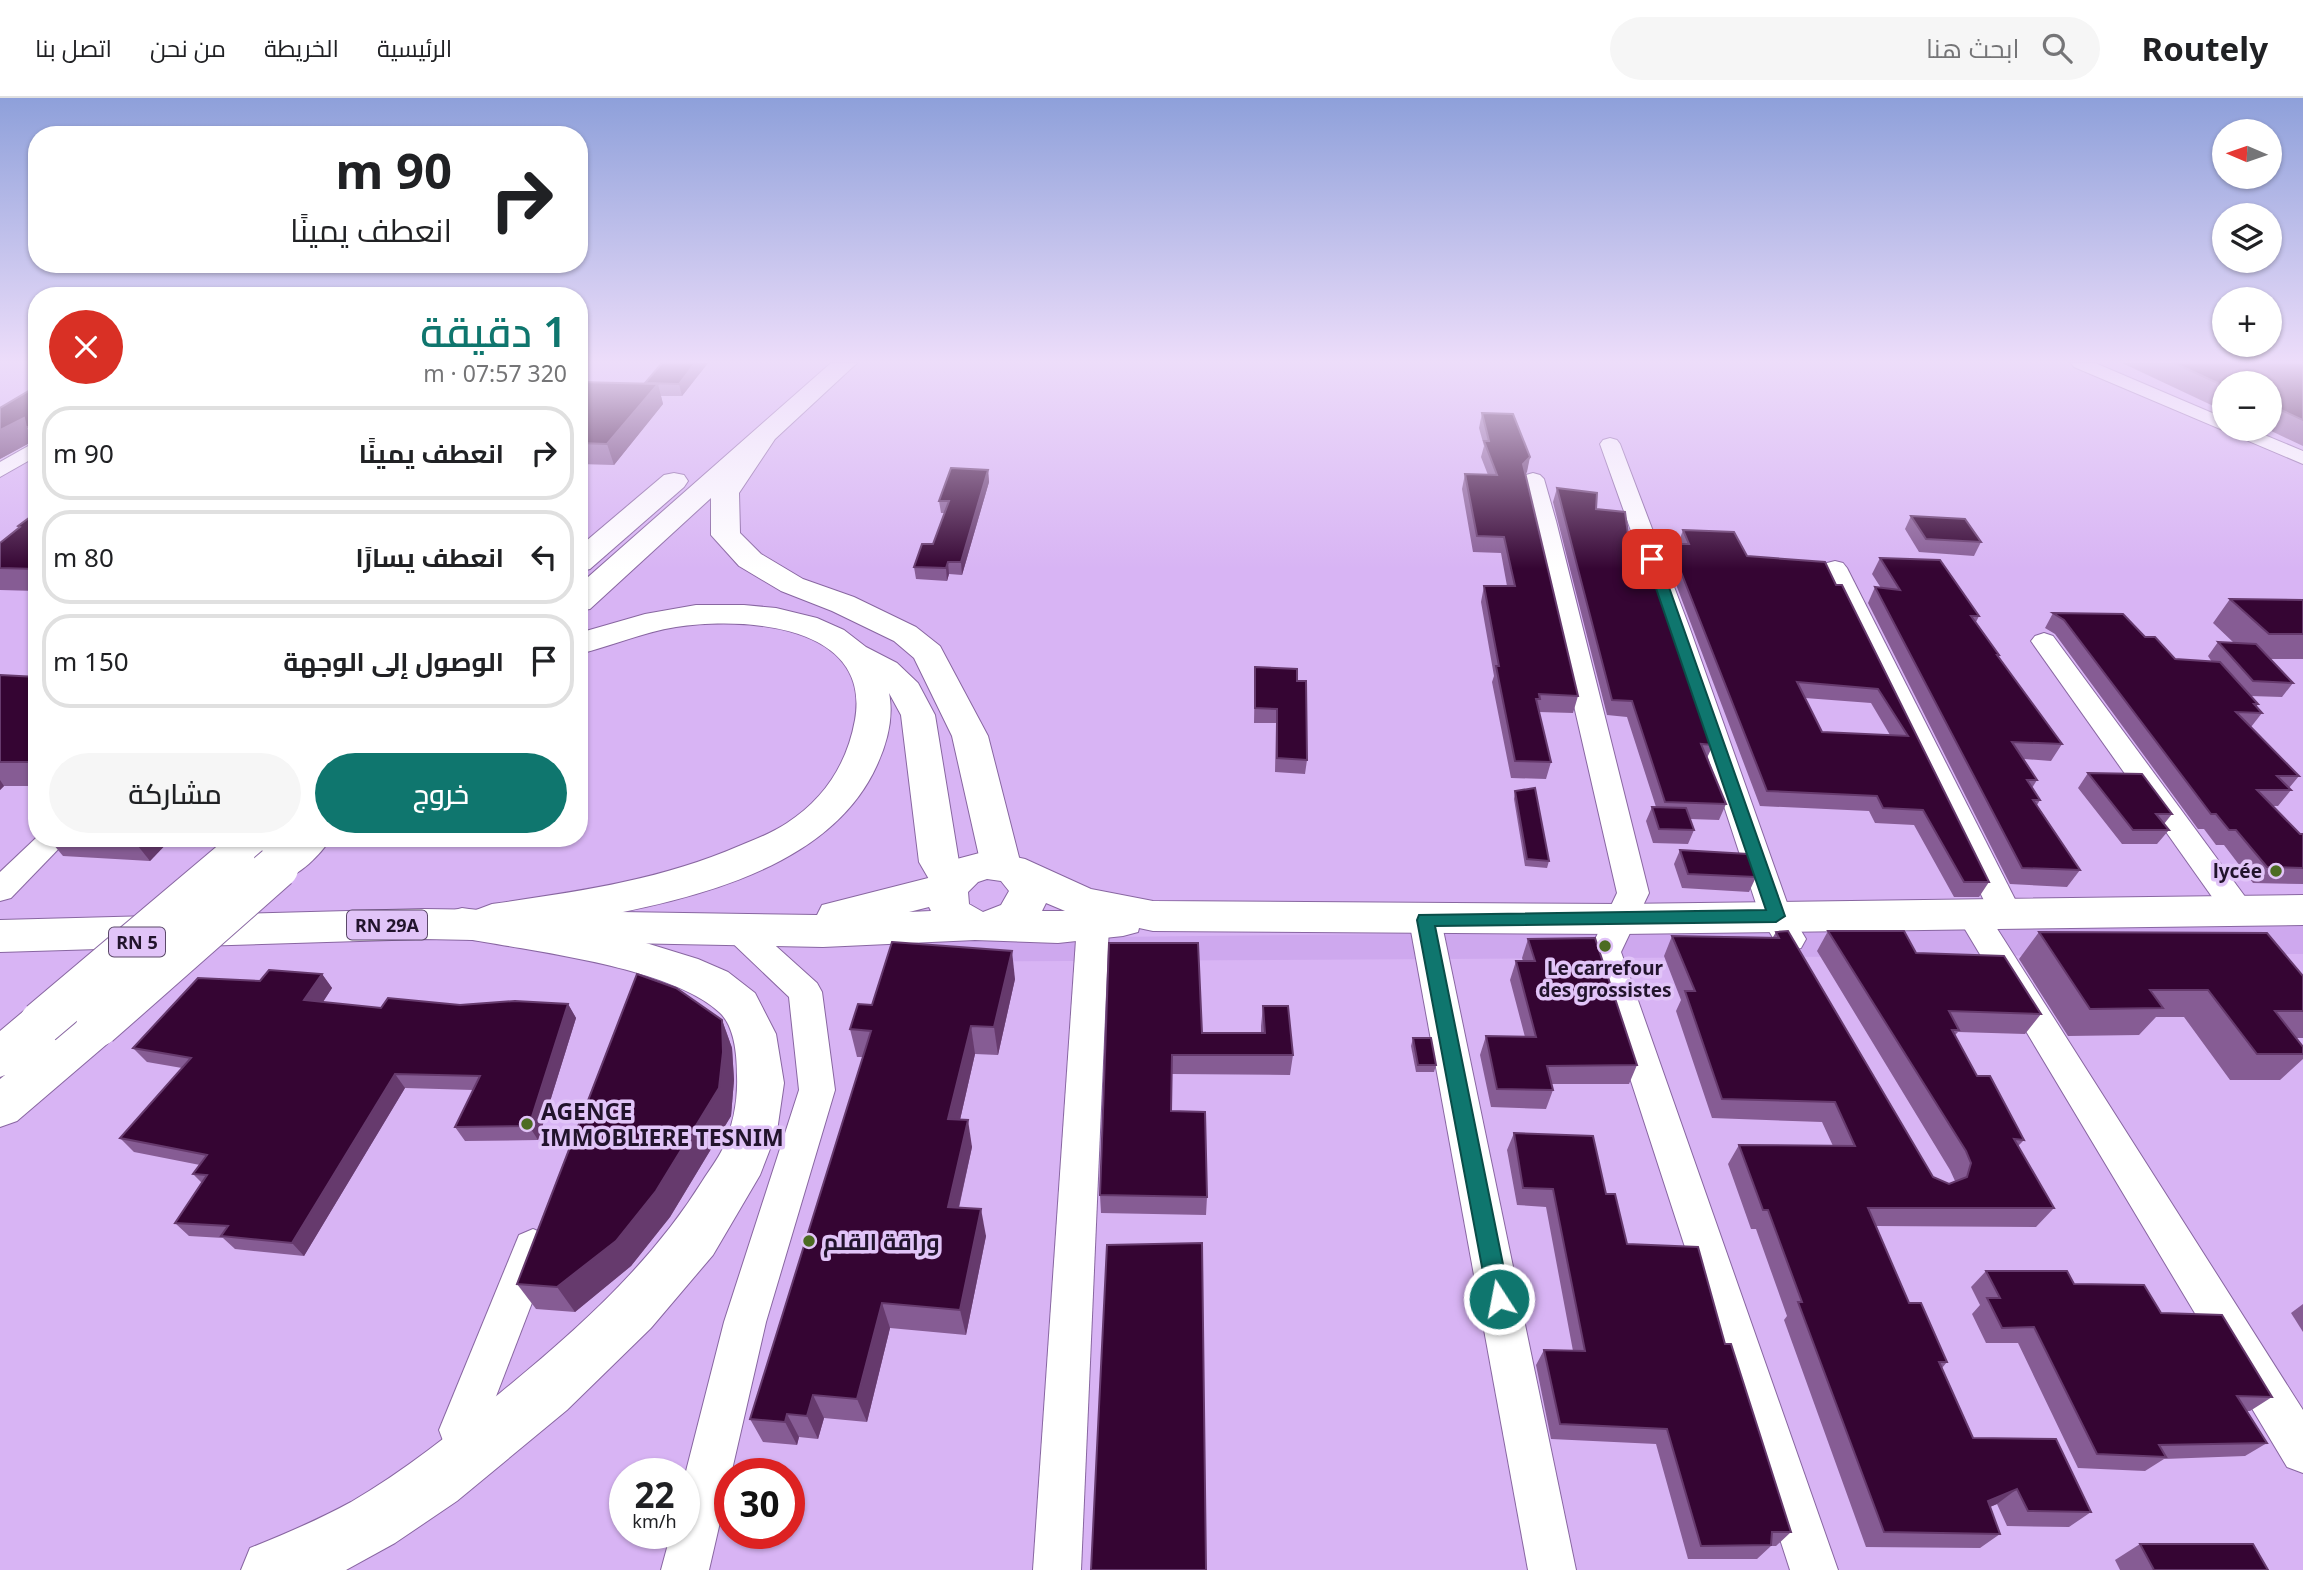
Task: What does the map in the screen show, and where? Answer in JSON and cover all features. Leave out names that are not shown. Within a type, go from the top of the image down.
[{"type":"main road","points":[[716,445],[731,432]]},
{"type":"main road","points":[[588,594],[767,432]]},
{"type":"main road","points":[[768,432],[725,493],[726,535],[750,560],[792,584],[843,604],[905,634],[928,653],[970,736],[1013,870],[1030,886],[1026,907],[1011,919],[982,926],[962,921],[952,914],[947,904],[950,885],[960,874],[973,868],[1013,870],[1083,902],[1153,916]]},
{"type":"main road","points":[[588,555],[695,463]]},
{"type":"main road","points":[[588,641],[622,628],[714,613],[778,618],[821,631],[885,670],[905,690],[918,715],[939,862],[950,885]]},
{"type":"main road","points":[[462,923],[604,902],[700,879],[788,841],[836,804],[864,757],[876,717],[873,681],[857,654]]},
{"type":"main road","name":"RN 5","points":[[0,1058],[256,855],[282,847]]},
{"type":"main road","name":"RN 5","points":[[0,1107],[98,1025],[256,855]]},
{"type":"main road","points":[[755,929],[950,885]]},
{"type":"main road","points":[[755,929],[873,931],[1093,925],[1153,916],[1425,920],[1620,919],[2303,910]]},
{"type":"main road","points":[[272,1570],[334,1545],[408,1500],[469,1457],[594,1350],[693,1242],[744,1156],[758,1114],[761,1074],[756,1039],[748,1016],[734,998],[724,991],[690,974],[641,974],[620,953],[462,923]]},
{"type":"main road","name":"RN 29A","points":[[0,936],[462,923],[755,929]]},
{"type":"street","points":[[2263,441],[2303,458]]},
{"type":"street","points":[[1610,444],[1776,916],[1804,962]]},
{"type":"street","points":[[0,471],[28,453]]},
{"type":"street","points":[[1533,479],[1633,892],[1605,952],[1814,1570]]},
{"type":"street","points":[[1835,568],[1989,913],[2303,1451]]},
{"type":"street","points":[[2044,641],[2238,910]]},
{"type":"street","points":[[0,890],[45,847]]},
{"type":"street","points":[[1425,920],[1552,1570]]},
{"type":"street","points":[[1057,1570],[1093,925]]},
{"type":"street","points":[[685,1570],[745,1322],[817,1090],[805,992],[755,929]]},
{"type":"street","points":[[461,1430],[543,1221]]},
{"type":"shaded area","name":"Le carrefour des grossistes","points":[[2303,925],[2303,954],[905,962],[909,939]]},
{"type":"building","points":[[588,432],[617,432],[607,444],[588,443]]},
{"type":"building","points":[[1487,432],[1520,432],[1530,457],[1523,464],[1578,696],[1539,694],[1540,699],[1536,699],[1551,762],[1515,761],[1496,666],[1499,666],[1484,586],[1515,586],[1504,537],[1477,536],[1465,474],[1497,475],[1484,441],[1489,441]]},
{"type":"building","points":[[951,468],[988,470],[961,562],[948,562],[946,568],[914,567],[922,544],[933,544],[949,501],[939,501]]},
{"type":"building","points":[[1557,488],[1597,493],[1596,509],[1625,512],[1629,541],[1642,542],[1713,745],[1701,744],[1726,804],[1665,802],[1632,701],[1612,700]]},
{"type":"building","points":[[1911,516],[1965,519],[1981,542],[1926,539]]},
{"type":"building","points":[[28,519],[28,569],[0,568],[0,543],[20,527],[18,526]]},
{"type":"building","points":[[1683,530],[1734,532],[1747,556],[1825,562],[1836,585],[1842,585],[1989,882],[1964,882],[1923,810],[1883,808],[1877,796],[1767,791],[1670,544],[1689,544]],"holes":[[[1797,682],[1878,689],[1908,736],[1822,732]]]},
{"type":"building","points":[[1880,558],[1940,560],[1979,616],[1971,616],[2062,744],[2012,742],[2037,780],[2027,780],[2040,800],[2033,800],[2080,870],[2022,868],[1875,587],[1900,590]]},
{"type":"building","points":[[2230,599],[2303,600],[2303,634],[2269,634]]},
{"type":"building","points":[[2053,613],[2123,614],[2145,637],[2155,637],[2175,659],[2220,662],[2258,704],[2254,704],[2262,713],[2236,712],[2299,776],[2277,776],[2291,790],[2257,790],[2303,834],[2303,868],[2267,867],[2236,830],[2229,830],[2216,814],[2211,814],[2064,620]]},
{"type":"building","points":[[2218,642],[2256,644],[2293,683],[2253,681]]},
{"type":"building","points":[[1255,667],[1297,669],[1297,681],[1306,681],[1307,760],[1277,758],[1277,709],[1255,708]]},
{"type":"building","points":[[0,675],[28,677],[28,762],[0,762]]},
{"type":"building","points":[[2088,773],[2142,774],[2172,814],[2156,814],[2169,830],[2133,830]]},
{"type":"building","points":[[1535,788],[1549,861],[1527,859],[1515,791]]},
{"type":"building","points":[[1652,807],[1686,808],[1694,830],[1659,829]]},
{"type":"building","points":[[1680,850],[1748,854],[1756,877],[1688,874]]},
{"type":"building","points":[[1788,931],[1933,1177],[1949,1184],[1967,1177],[1971,1163],[1966,1151],[1828,931],[1904,931],[1916,953],[2004,956],[2041,1014],[1949,1011],[1959,1030],[1952,1030],[1977,1076],[1990,1076],[2024,1140],[2014,1139],[2054,1208],[1868,1208],[1909,1303],[1921,1303],[1947,1362],[1939,1362],[1973,1438],[2056,1439],[2091,1512],[2028,1511],[2017,1489],[1988,1501],[2000,1534],[1884,1532],[1798,1302],[1802,1302],[1768,1210],[1763,1210],[1739,1145],[1855,1146],[1835,1102],[1722,1099],[1685,991],[1695,991],[1672,936],[1779,938],[1776,932]]},
{"type":"building","points":[[2039,932],[2267,933],[2303,976],[2303,1011],[2275,1011],[2303,1047],[2303,1054],[2257,1054],[2208,990],[2150,990],[2163,1008],[2090,1009]]},
{"type":"building","points":[[1595,938],[1637,1065],[1547,1066],[1553,1090],[1497,1089],[1486,1036],[1536,1037],[1516,961],[1535,961],[1528,939]]},
{"type":"building","points":[[892,942],[1012,951],[994,1027],[971,1026],[948,1119],[968,1120],[948,1207],[981,1209],[960,1310],[882,1303],[857,1399],[813,1395],[807,1416],[787,1414],[785,1422],[750,1419],[871,1031],[850,1029],[858,1004],[872,1005]]},
{"type":"building","points":[[1109,943],[1198,943],[1202,1033],[1265,1033],[1263,1006],[1288,1006],[1293,1055],[1172,1055],[1171,1111],[1205,1112],[1207,1197],[1100,1195]]},
{"type":"building","points":[[269,970],[322,974],[304,1000],[381,1008],[388,998],[460,1005],[515,1001],[568,1004],[529,1126],[455,1127],[480,1076],[395,1074],[292,1243],[221,1236],[228,1226],[175,1223],[207,1175],[193,1174],[207,1155],[120,1138],[191,1058],[133,1048],[198,978],[260,981]]},
{"type":"building","points":[[637,974],[676,988],[722,1020],[723,1052],[719,1088],[656,1191],[616,1241],[557,1287],[517,1284]]},
{"type":"building","points":[[1413,1038],[1431,1038],[1436,1065],[1418,1065]]},
{"type":"building","points":[[1514,1133],[1593,1136],[1606,1194],[1615,1194],[1627,1244],[1698,1247],[1725,1344],[1731,1344],[1791,1532],[1772,1532],[1771,1545],[1701,1546],[1667,1429],[1560,1424],[1544,1350],[1585,1351],[1553,1189],[1523,1188]]},
{"type":"building","points":[[1202,1243],[1206,1570],[1091,1570],[1107,1245]]},
{"type":"building","points":[[1986,1271],[2067,1271],[2074,1284],[2144,1285],[2161,1313],[2222,1315],[2272,1397],[2237,1396],[2267,1443],[2159,1445],[2166,1457],[2097,1454],[2034,1327],[2002,1328],[1987,1298],[2000,1298]]},
{"type":"building","points":[[2140,1544],[2253,1544],[2268,1570],[2154,1570]]},
{"type":"place","name":"lycée","points":[[2276,871]]},
{"type":"place","name":"Le carrefour des grossistes","points":[[1605,946]]},
{"type":"place","name":"AGENCE IMMOBLIERE TESNIM","points":[[527,1124]]},
{"type":"place","name":"وراقة القلم","points":[[809,1241]]},
{"type":"route","points":[[1499,1299],[1425,920],[1776,916],[1652,559]]}]
